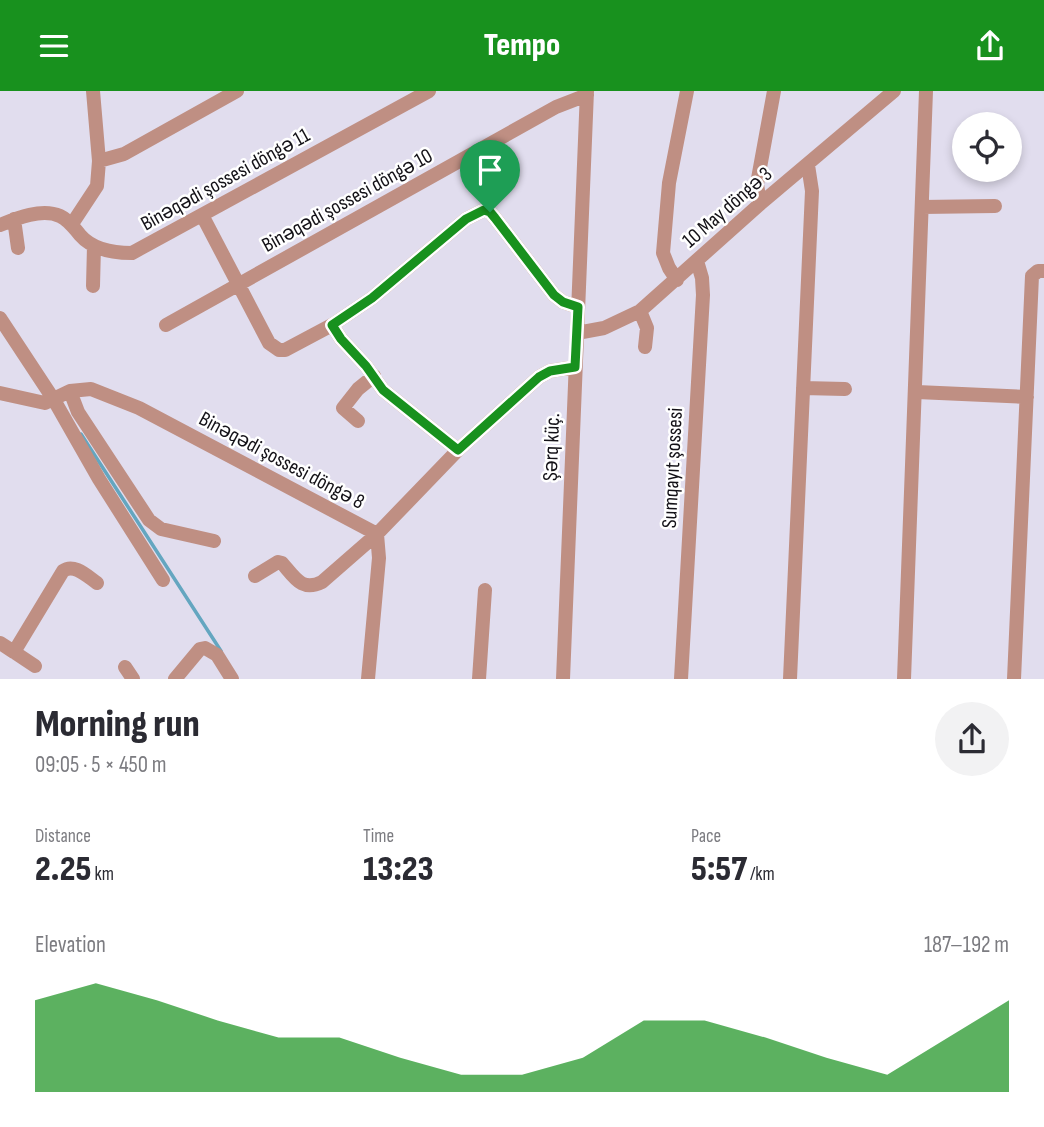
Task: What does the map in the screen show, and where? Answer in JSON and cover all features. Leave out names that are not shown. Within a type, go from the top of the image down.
[{"type":"street","points":[[72,224],[97,186],[99,161],[93,91]]},
{"type":"street","points":[[99,161],[124,154],[237,91]]},
{"type":"street","name":"Binəqədi şossesi döngə 11","points":[[94,246],[132,253],[429,91]]},
{"type":"street","points":[[677,280],[663,253],[669,183],[688,91]]},
{"type":"street","points":[[760,204],[757,184],[774,91]]},
{"type":"street","name":"10 May döngə 3","points":[[577,333],[604,328],[640,311],[760,204],[894,91]]},
{"type":"street","points":[[904,679],[917,392],[926,91]]},
{"type":"street","name":"Binəqədi şossesi döngə 10","points":[[166,325],[556,107],[587,93]]},
{"type":"street","name":"Şərq küç.","points":[[564,679],[587,93]]},
{"type":"street","points":[[790,679],[812,191],[808,165]]},
{"type":"street","points":[[922,207],[995,206]]},
{"type":"street","points":[[202,215],[269,343],[279,350],[285,350],[332,325],[372,298],[466,219],[484,210],[495,218],[554,295],[563,302],[578,307]]},
{"type":"street","points":[[18,248],[7,222],[51,213],[61,216],[94,246],[93,286]]},
{"type":"street","name":"Sumqayıt şossesi","points":[[681,679],[703,295],[702,278],[696,261]]},
{"type":"street","points":[[1014,679],[1032,276],[1038,271],[1044,271]]},
{"type":"street","points":[[640,311],[647,328],[645,347]]},
{"type":"street","points":[[0,318],[61,396],[78,412],[149,520],[162,529],[214,541]]},
{"type":"street","points":[[332,325],[383,390],[458,450]]},
{"type":"street","points":[[25,336],[37,363],[61,396],[99,479],[163,580]]},
{"type":"street","name":"Binəqədi şossesi döngə 8","points":[[0,393],[45,403],[91,389],[139,408],[377,534],[458,450],[539,377],[550,371],[575,367]]},
{"type":"street","points":[[358,421],[343,408],[358,389],[374,376]]},
{"type":"street","points":[[803,388],[845,389]]},
{"type":"street","points":[[917,392],[1027,397]]},
{"type":"street","points":[[255,576],[278,562],[282,563],[301,585],[313,587],[377,534]]},
{"type":"street","points":[[368,679],[379,558],[377,534]]},
{"type":"street","points":[[14,652],[63,571],[74,568],[97,583]]},
{"type":"street","points":[[479,679],[485,590]]},
{"type":"street","points":[[0,643],[35,666]]},
{"type":"street","points":[[175,679],[200,649],[205,648],[216,655],[232,679]]},
{"type":"waterway","points":[[81,434],[221,651]]},
{"type":"route","points":[[478,211],[490,212],[554,295],[569,305],[578,307],[575,367],[550,371],[539,377],[458,450],[383,390],[332,325],[372,298],[466,219],[478,211]]}]
